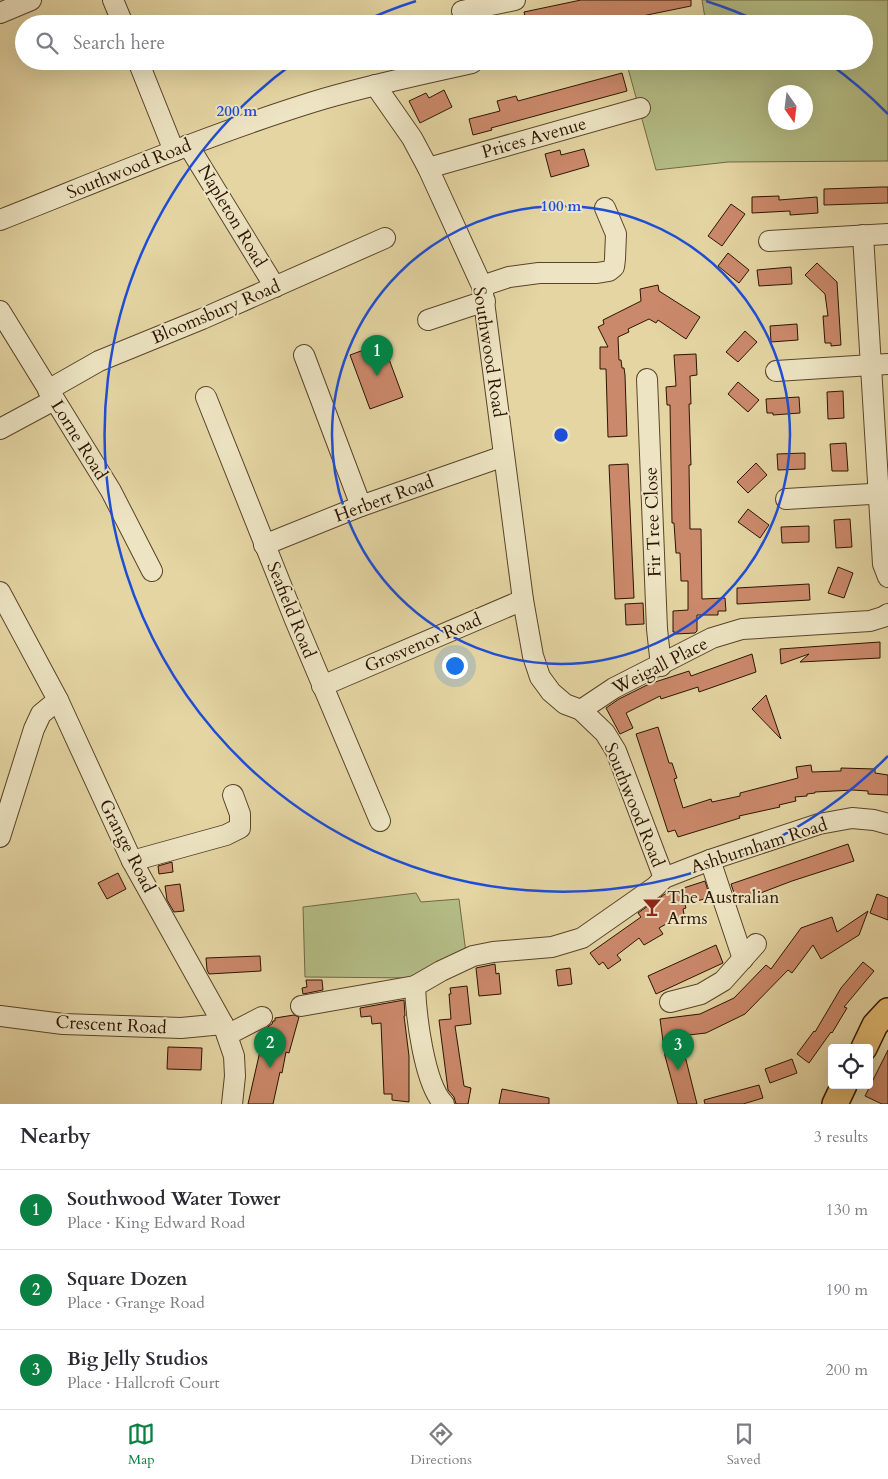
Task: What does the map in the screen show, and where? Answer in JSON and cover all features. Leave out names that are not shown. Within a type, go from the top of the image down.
[{"type":"main road","points":[[866,1044],[875,1025],[888,1010]]},
{"type":"main road","points":[[835,1104],[842,1089]]},
{"type":"street","points":[[0,13],[31,0]]},
{"type":"street","points":[[113,0],[119,15]]},
{"type":"street","points":[[462,12],[515,0]]},
{"type":"street","name":"Napleton Road","points":[[142,70],[181,148],[275,287]]},
{"type":"street","points":[[375,85],[441,70]]},
{"type":"street","name":"Southwood Road","points":[[0,220],[181,148],[314,102],[375,85],[412,138],[428,168],[483,293],[524,600],[533,656],[540,677],[550,692],[565,704],[582,710],[605,733],[616,751],[664,878]]},
{"type":"street","name":"Prices Avenue","points":[[428,168],[640,108]]},
{"type":"street","points":[[428,320],[483,293],[509,277],[539,273],[597,273],[609,271],[614,276],[616,234],[605,208]]},
{"type":"street","points":[[770,241],[888,234]]},
{"type":"street","points":[[863,235],[880,365],[883,564],[888,576]]},
{"type":"street","name":"Bloomsbury Road","points":[[0,428],[99,361],[202,319],[385,238]]},
{"type":"street","name":"Lorne Road","points":[[0,311],[111,491],[152,572]]},
{"type":"street","points":[[304,355],[361,506]]},
{"type":"street","points":[[776,370],[880,365]]},
{"type":"street","name":"Fir Tree Close","points":[[647,379],[656,629],[661,666]]},
{"type":"street","name":"Seafield Road","points":[[206,397],[264,545],[380,820]]},
{"type":"street","name":"Herbert Road","points":[[264,545],[361,506],[504,456]]},
{"type":"street","points":[[786,499],[883,493]]},
{"type":"street","name":"Grange Road","points":[[0,592],[58,700],[132,862],[225,1029],[234,1056],[235,1076],[232,1104]]},
{"type":"street","name":"Grosvenor Road","points":[[322,686],[524,600]]},
{"type":"street","name":"Weigall Place","points":[[582,710],[614,688],[661,666],[712,638],[742,629],[870,621],[888,614]]},
{"type":"street","points":[[0,837],[34,729],[41,714],[58,700]]},
{"type":"street","points":[[132,862],[218,837],[240,828],[240,814],[233,795]]},
{"type":"street","name":"Ashburnham Road","points":[[301,1006],[415,986],[441,971],[474,956],[493,952],[552,946],[582,938],[649,892],[664,878],[710,860],[819,824],[852,818],[874,820],[888,824]]},
{"type":"street","points":[[670,1002],[701,994],[723,982],[750,952],[710,860]]},
{"type":"street","points":[[415,986],[416,1005],[428,1071],[435,1091],[444,1104]]},
{"type":"street","name":"Crescent Road","points":[[0,1016],[63,1024],[225,1029]]},
{"type":"street","points":[[225,1029],[262,1016]]},
{"type":"green space","points":[[702,0],[888,0],[888,161],[728,162],[656,170],[628,70],[873,70],[873,15],[704,15]]},
{"type":"green space","points":[[416,893],[421,902],[459,899],[466,953],[417,978],[305,977],[303,907]]},
{"type":"building","points":[[581,0],[691,0],[691,6],[647,15],[525,15],[524,12]]},
{"type":"building","points":[[622,73],[627,91],[491,128],[492,130],[473,135],[469,119],[500,111],[497,101],[516,96],[518,101]]},
{"type":"building","points":[[444,90],[452,107],[420,123],[409,101],[426,93],[429,98]]},
{"type":"building","points":[[584,149],[589,166],[551,177],[545,154],[560,150],[561,155]]},
{"type":"building","points":[[888,187],[888,203],[824,205],[824,189]]},
{"type":"building","points":[[779,196],[779,200],[817,197],[818,213],[790,215],[790,211],[752,213],[752,197]]},
{"type":"building","points":[[731,204],[745,214],[722,246],[708,236]]},
{"type":"building","points":[[728,253],[749,270],[739,283],[718,266]]},
{"type":"building","points":[[817,263],[837,282],[841,345],[831,346],[831,343],[825,343],[823,316],[828,316],[825,294],[805,275]]},
{"type":"building","points":[[791,267],[792,284],[759,286],[757,270]]},
{"type":"building","points":[[658,285],[659,291],[700,317],[686,339],[658,320],[656,323],[649,319],[628,329],[629,332],[618,337],[619,360],[621,360],[625,375],[627,436],[608,437],[606,369],[600,369],[600,347],[608,347],[598,327],[604,324],[603,320],[641,301],[640,289]]},
{"type":"building","points":[[797,324],[798,340],[771,342],[770,326]]},
{"type":"building","points":[[745,331],[757,342],[738,362],[726,352]]},
{"type":"building","points":[[383,343],[403,397],[370,409],[350,355]]},
{"type":"building","points":[[696,354],[697,375],[690,376],[691,404],[689,404],[691,465],[689,465],[690,529],[701,529],[702,599],[725,598],[726,611],[718,611],[718,615],[697,615],[697,631],[695,633],[675,634],[673,632],[673,611],[688,610],[688,581],[681,581],[680,553],[676,553],[674,523],[672,523],[670,405],[667,405],[666,387],[676,386],[674,355]]},
{"type":"building","points":[[738,382],[759,400],[748,412],[728,394]]},
{"type":"building","points":[[843,391],[844,418],[828,419],[827,392]]},
{"type":"building","points":[[799,397],[800,413],[773,415],[773,413],[767,413],[766,399]]},
{"type":"building","points":[[846,443],[848,471],[832,471],[830,444]]},
{"type":"building","points":[[805,453],[805,469],[778,470],[777,454]]},
{"type":"building","points":[[756,463],[767,475],[748,493],[737,482]]},
{"type":"building","points":[[628,464],[634,598],[615,599],[609,465]]},
{"type":"building","points":[[748,509],[769,525],[760,538],[738,522]]},
{"type":"building","points":[[850,519],[852,547],[836,548],[834,520]]},
{"type":"building","points":[[809,526],[809,542],[782,543],[781,527]]},
{"type":"building","points":[[838,567],[853,573],[844,598],[828,593]]},
{"type":"building","points":[[809,584],[810,600],[737,604],[737,588]]},
{"type":"building","points":[[643,603],[644,624],[626,625],[625,604]]},
{"type":"building","points":[[880,642],[880,658],[800,662],[809,654],[781,664],[780,649]]},
{"type":"building","points":[[752,654],[756,672],[699,692],[698,687],[661,699],[660,696],[626,713],[633,728],[620,734],[606,708],[619,699],[649,684],[689,671],[691,676]]},
{"type":"building","points":[[766,695],[781,739],[752,709]]},
{"type":"building","points":[[658,727],[669,763],[672,763],[677,778],[674,779],[683,808],[711,799],[712,802],[740,796],[740,793],[798,778],[796,767],[811,765],[812,772],[841,771],[841,768],[875,769],[875,773],[888,775],[888,795],[868,794],[868,791],[853,790],[815,792],[807,794],[807,796],[795,797],[796,801],[779,805],[780,807],[739,816],[740,818],[678,837],[675,830],[668,832],[636,734]]},
{"type":"building","points":[[848,844],[854,861],[792,881],[737,902],[731,884]]},
{"type":"building","points":[[172,862],[173,872],[159,874],[158,866]]},
{"type":"building","points":[[118,873],[126,889],[107,899],[98,883]]},
{"type":"building","points":[[705,881],[710,897],[685,905],[686,908],[683,909],[684,914],[659,928],[663,934],[644,945],[639,938],[617,955],[621,960],[608,969],[603,962],[599,965],[590,953],[641,917],[638,913],[665,894]]},
{"type":"building","points":[[180,884],[184,911],[174,912],[167,900],[165,886]]},
{"type":"building","points":[[877,894],[888,898],[888,920],[870,913]]},
{"type":"building","points":[[868,911],[859,935],[821,959],[813,945],[792,973],[788,970],[745,1014],[706,1033],[680,1036],[697,1104],[678,1104],[665,1056],[660,1019],[700,1014],[734,998],[766,965],[771,969],[801,928],[832,917],[837,932]]},
{"type":"building","points":[[716,945],[723,963],[656,994],[648,976]]},
{"type":"building","points":[[260,956],[261,971],[209,974],[207,970],[206,958]]},
{"type":"building","points":[[863,962],[874,971],[844,1007],[847,1008],[832,1033],[809,1063],[797,1054],[815,1032],[841,988]]},
{"type":"building","points":[[495,964],[496,974],[499,973],[501,994],[479,996],[476,968]]},
{"type":"building","points":[[570,968],[572,984],[558,986],[556,970]]},
{"type":"building","points":[[306,980],[322,980],[323,990],[303,994],[302,988],[307,987]]},
{"type":"building","points":[[467,986],[471,1024],[455,1026],[464,1086],[471,1088],[468,1104],[456,1104],[454,1097],[448,1090],[439,1020],[451,1019],[450,988]]},
{"type":"building","points":[[404,1000],[409,1056],[409,1102],[392,1100],[392,1094],[384,1094],[381,1023],[372,1024],[371,1016],[361,1017],[360,1008]]},
{"type":"building","points":[[294,1015],[299,1017],[289,1053],[286,1052],[282,1073],[280,1072],[273,1104],[248,1104],[265,1029],[275,1021],[275,1018]]},
{"type":"building","points":[[168,1047],[202,1048],[201,1070],[167,1069]]},
{"type":"building","points":[[888,1050],[888,1104],[882,1104],[865,1096],[868,1089],[873,1089],[873,1080]]},
{"type":"building","points":[[792,1059],[797,1073],[770,1083],[765,1069]]},
{"type":"building","points":[[759,1085],[763,1098],[743,1104],[705,1104],[704,1100]]},
{"type":"building","points":[[502,1089],[549,1098],[549,1104],[499,1104]]},
{"type":"place","name":"Southwood Water Tower","points":[[377,376]]},
{"type":"place","name":"The Australian Arms","points":[[652,907]]},
{"type":"place","name":"Square Dozen","points":[[270,1068]]},
{"type":"place","name":"Big Jelly Studios","points":[[678,1070]]}]
